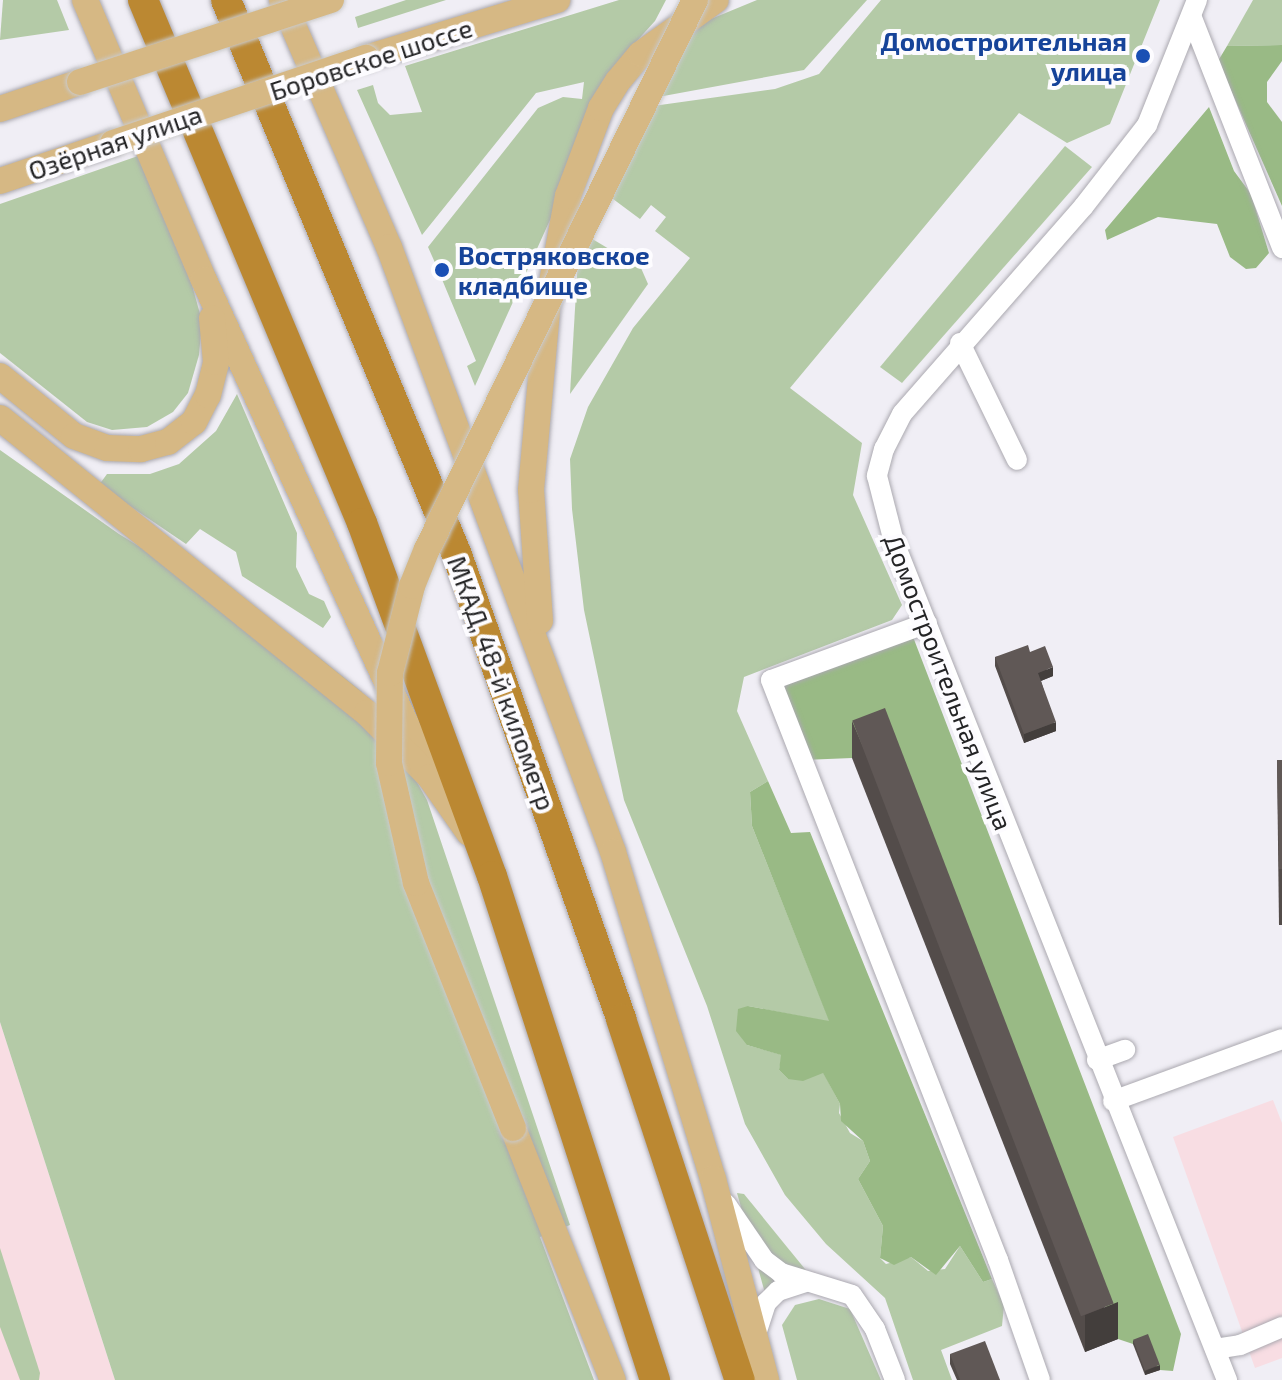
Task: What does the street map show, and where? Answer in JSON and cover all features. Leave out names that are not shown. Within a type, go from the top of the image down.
[{"type":"highway","points":[[143,0],[362,523],[492,876],[655,1380]]},
{"type":"highway","name":"МКАД, 48-й километр","points":[[226,0],[462,569],[621,1019],[740,1380]]},
{"type":"main road","points":[[85,0],[204,280],[430,777]]},
{"type":"main road","points":[[282,0],[389,247],[613,852],[713,1179],[766,1380]]},
{"type":"main road","points":[[0,109],[331,0]]},
{"type":"main road","name":"Боровское шоссе","points":[[231,104],[366,58],[557,0]]},
{"type":"main road","points":[[613,1380],[416,883],[389,763],[390,673],[408,598],[427,549],[695,0]]},
{"type":"main road","points":[[558,699],[537,608],[531,490],[547,309],[568,196],[601,108],[618,81],[641,54],[716,0]]},
{"type":"main road","name":"Озёрная улица","points":[[0,181],[231,104]]},
{"type":"main road","points":[[0,376],[74,436],[107,448],[141,449],[168,442],[194,422],[216,362],[204,280]]},
{"type":"main road","points":[[0,418],[367,713],[430,777],[468,830],[492,876]]},
{"type":"street","points":[[1194,9],[1282,248]]},
{"type":"street","name":"Домостроительная улица","points":[[1194,9],[1147,125],[1084,206],[960,343],[894,427],[877,476],[881,504],[1113,1101],[1215,1349],[1224,1379]]},
{"type":"street","points":[[960,343],[1017,460]]},
{"type":"street","points":[[927,623],[771,680],[998,1260],[1040,1380]]},
{"type":"street","points":[[1113,1101],[1282,1039]]},
{"type":"street","points":[[1097,1060],[1125,1050]]},
{"type":"street","points":[[713,1179],[764,1260],[806,1282],[852,1295],[875,1329],[895,1380]]},
{"type":"street","points":[[755,1338],[757,1318],[766,1303],[778,1291],[806,1282]]},
{"type":"street","points":[[1215,1349],[1240,1345],[1282,1327]]},
{"type":"shaded area","points":[[0,1022],[115,1380],[0,1380]]},
{"type":"shaded area","points":[[1273,1100],[1282,1123],[1282,1358],[1255,1368],[1173,1137]]},
{"type":"green space","points":[[3,0],[57,0],[69,30],[0,40]]},
{"type":"green space","points":[[406,0],[446,0],[358,28],[355,17]]},
{"type":"green space","points":[[619,0],[666,0],[655,21],[625,54],[475,386],[467,366],[476,361],[441,277],[448,273],[444,262],[436,265],[428,247],[538,108],[563,97],[582,99],[584,82],[536,93],[422,235],[357,90],[373,85],[378,103],[390,115],[422,112],[405,66]]},
{"type":"green space","points":[[757,0],[867,0],[804,70],[658,97],[694,26]]},
{"type":"green space","points":[[881,0],[1160,0],[1110,124],[1067,143],[1019,113],[790,388],[862,443],[853,495],[902,605],[892,620],[744,677],[737,711],[768,781],[750,792],[752,826],[830,1022],[748,1006],[747,1045],[782,1055],[779,1070],[788,1079],[823,1072],[840,1104],[839,1113],[850,1133],[863,1141],[870,1161],[858,1179],[883,1226],[880,1258],[886,1264],[911,1257],[928,1271],[945,1269],[960,1246],[983,1282],[992,1279],[1004,1305],[1002,1326],[941,1350],[952,1380],[913,1380],[885,1298],[826,1244],[785,1195],[745,1124],[707,1006],[624,800],[584,610],[572,509],[570,459],[588,407],[633,328],[690,258],[655,231],[666,217],[651,205],[640,219],[609,196],[653,106],[775,89],[819,74]]},
{"type":"green space","points":[[1253,0],[1282,0],[1282,45],[1227,46]]},
{"type":"green space","points":[[1282,45],[1282,61],[1267,82],[1267,102],[1282,122],[1282,206],[1218,61],[1227,46]]},
{"type":"green space","points":[[1209,107],[1234,171],[1251,194],[1269,253],[1256,268],[1246,269],[1230,257],[1217,224],[1158,217],[1107,240],[1105,230]]},
{"type":"green space","points":[[1065,146],[1092,167],[902,383],[880,367]]},
{"type":"green space","points":[[138,156],[192,285],[202,321],[199,355],[188,393],[173,412],[147,427],[112,430],[87,422],[0,353],[0,204]]},
{"type":"green space","points":[[589,237],[641,268],[648,284],[570,394],[578,258]]},
{"type":"green space","points":[[237,394],[297,533],[296,567],[309,594],[324,601],[331,617],[323,628],[242,576],[236,552],[200,529],[186,544],[99,485],[107,474],[150,474],[179,464],[216,431]]},
{"type":"green space","points":[[0,450],[119,534],[317,656],[362,692],[361,725],[402,756],[427,800],[570,1225],[540,1237],[594,1380],[115,1380],[0,1022]]},
{"type":"green space","points":[[910,629],[1181,1334],[1173,1371],[1160,1370],[1133,1344],[1118,1339],[885,745],[852,758],[803,760],[771,680]]},
{"type":"green space","points":[[768,781],[791,833],[810,832],[992,1279],[983,1282],[960,1246],[936,1275],[911,1257],[894,1265],[880,1258],[883,1226],[858,1179],[870,1161],[863,1141],[841,1121],[840,1104],[823,1073],[803,1081],[788,1079],[779,1070],[781,1055],[747,1045],[736,1031],[738,1009],[748,1006],[829,1021],[752,826],[750,792]]},
{"type":"green space","points":[[737,1193],[744,1194],[809,1274],[765,1293]]},
{"type":"green space","points":[[0,1248],[40,1373],[39,1380],[20,1380],[0,1327]]},
{"type":"green space","points":[[819,1299],[850,1309],[881,1380],[797,1380],[782,1325],[795,1305]]},
{"type":"building","points":[[1028,645],[1030,652],[1045,646],[1053,667],[1038,673],[1056,722],[1024,734],[995,657]]},
{"type":"building","points":[[885,708],[1114,1304],[1081,1316],[852,721]]},
{"type":"building","points":[[1277,760],[1282,760],[1282,869],[1279,869]]},
{"type":"building","points":[[1148,1334],[1160,1365],[1145,1371],[1133,1340]]},
{"type":"building","points":[[985,1341],[1000,1380],[960,1380],[950,1354]]},
{"type":"place","name":"Домостроительная улица","points":[[1143,56]]},
{"type":"place","name":"Востряковское кладбище","points":[[442,270]]}]
